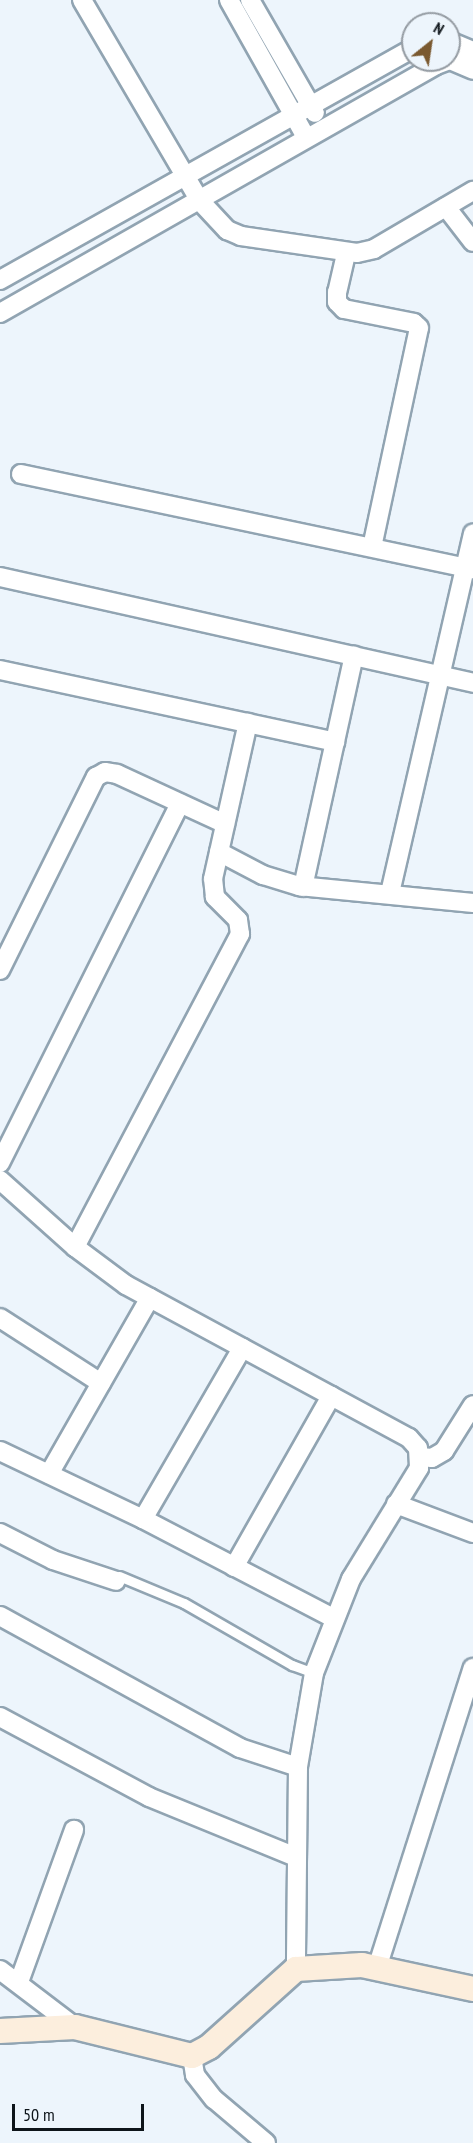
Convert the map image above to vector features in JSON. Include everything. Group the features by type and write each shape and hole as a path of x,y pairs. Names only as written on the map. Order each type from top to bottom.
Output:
{"main road":[{"path":"0,2031 75,2027 192,2056 209,2047 296,1970 362,1965 473,1989"}],"street":[{"path":"82,0 200,201 217,222 241,236 346,254 374,249 473,192"},
{"path":"230,0 306,137"},
{"path":"250,0 309,104 324,125"},
{"path":"0,280 292,112 401,54"},
{"path":"0,313 200,201 324,125 436,64 464,54"},
{"path":"446,207 473,242"},
{"path":"346,254 337,292 337,302 344,309 414,323 419,328 372,547"},
{"path":"21,474 469,568"},
{"path":"390,893 440,676 469,568 473,533"},
{"path":"0,577 473,683"},
{"path":"303,887 354,656"},
{"path":"0,670 335,742"},
{"path":"75,1247 240,934 242,927 215,897 213,888 248,723"},
{"path":"0,970 96,777 105,772 117,774 225,824"},
{"path":"0,1163 180,803"},
{"path":"219,852 280,882 303,887 390,893 473,903"},
{"path":"0,1180 75,1247 150,1298 409,1438 418,1448 421,1457 419,1468 351,1579 314,1673 298,1767 296,1970"},
{"path":"49,1474 150,1298"},
{"path":"0,1318 102,1383"},
{"path":"142,1519 242,1348"},
{"path":"234,1567 332,1396"},
{"path":"421,1457 432,1458 444,1451 473,1405"},
{"path":"0,1451 142,1519 335,1619"},
{"path":"396,1504 473,1533"},
{"path":"0,1533 53,1560 118,1578"},
{"path":"0,1616 240,1748 298,1767"},
{"path":"377,1968 473,1668"},
{"path":"0,1717 149,1797 296,1857"},
{"path":"19,1982 74,1830"},
{"path":"0,1970 19,1982 75,2027"},
{"path":"192,2056 195,2075 214,2099 266,2143"}],"lane":[{"path":"118,1578 184,1603 292,1665 314,1673"}]}
